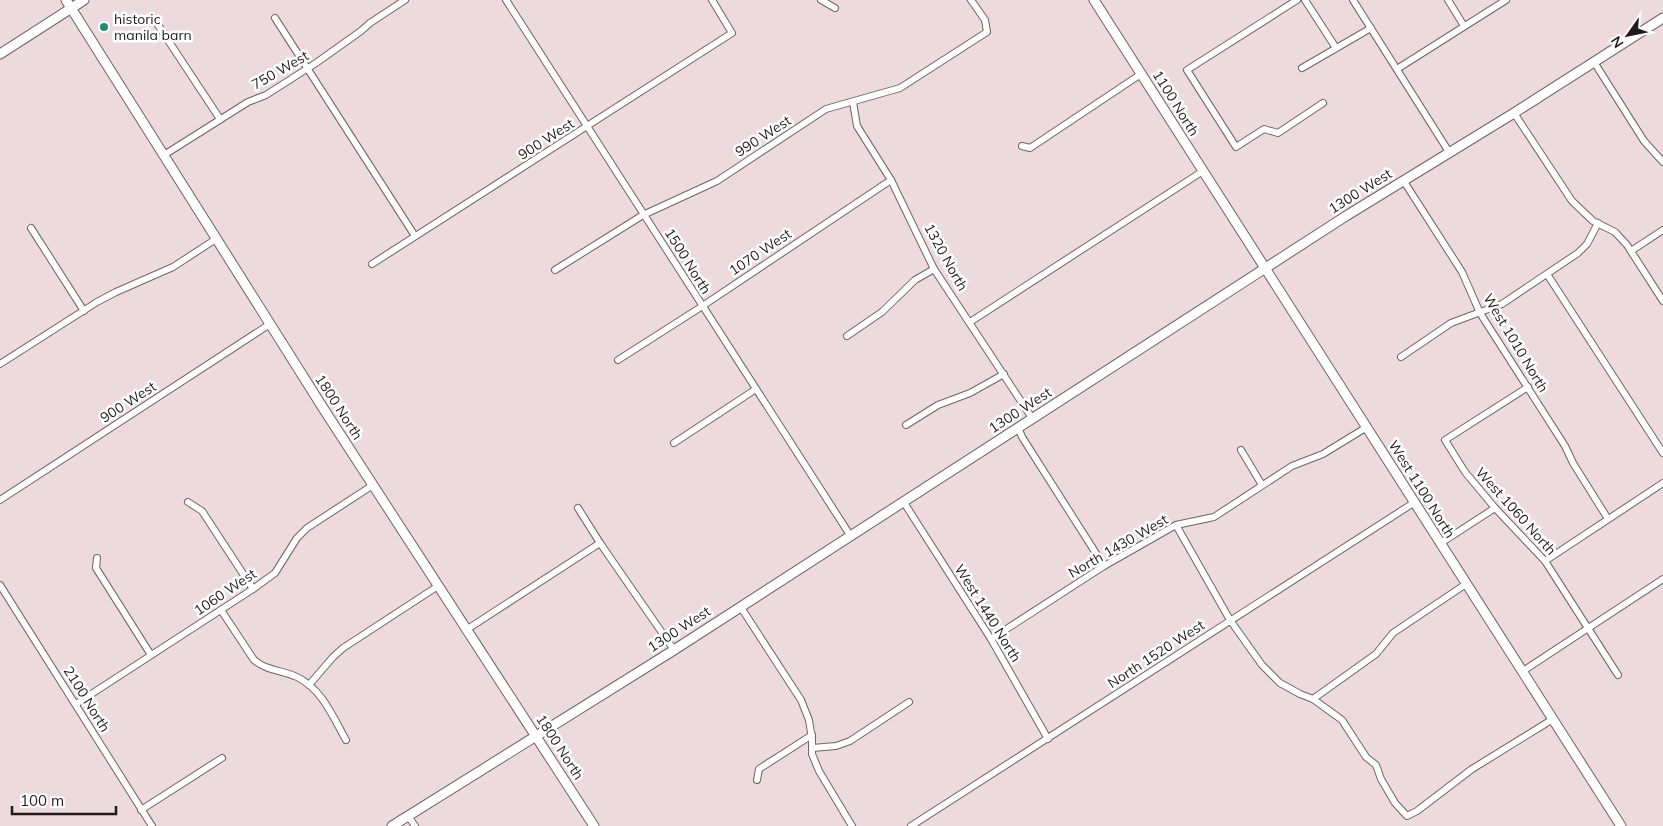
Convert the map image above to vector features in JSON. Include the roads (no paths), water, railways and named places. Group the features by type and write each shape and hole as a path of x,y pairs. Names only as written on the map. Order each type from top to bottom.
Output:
{"street":[{"path":"0,54 69,4 84,0"},
{"name":"750 West","path":"164,155 248,102 266,95 308,68 361,32 370,22 396,2 405,0"},
{"name":"1500 North","path":"506,0 586,128 850,535"},
{"name":"900 West","path":"372,264 732,33 712,0"},
{"path":"821,0 835,8"},
{"name":"990 West","path":"555,270 643,215 717,180 826,109 900,88 987,32 985,20 971,0"},
{"name":"1100 North","path":"1094,0 1235,221"},
{"path":"1297,0 1187,70 1236,147 1264,129 1278,133 1322,103"},
{"path":"1305,0 1336,48"},
{"path":"1353,0 1449,152"},
{"path":"1448,0 1464,26"},
{"path":"1396,69 1506,0"},
{"name":"1800 North","path":"69,4 270,324 594,826"},
{"path":"275,18 415,236"},
{"name":"1300 West","path":"392,826 674,650 1403,180 1514,113 1663,18"},
{"path":"158,25 220,119"},
{"path":"1302,68 1371,28"},
{"path":"1594,62 1644,141 1663,162"},
{"path":"1022,146 1030,148 1141,74"},
{"name":"1320 North","path":"853,102 857,126 891,180 934,268 1032,418"},
{"path":"1514,113 1572,201 1592,221 1615,232 1663,301"},
{"path":"970,322 1203,171"},
{"name":"1070 West","path":"618,360 891,180"},
{"name":"West 1010 North","path":"1403,180 1462,272 1480,313 1565,446 1573,463 1608,519"},
{"name":"West 1100 North","path":"1235,221 1621,826"},
{"path":"1401,357 1451,323 1502,304 1578,253 1586,244 1598,223"},
{"path":"31,228 84,311"},
{"path":"1630,251 1663,230"},
{"path":"0,364 116,292 173,267 216,239"},
{"path":"847,336 882,312 914,280 934,268"},
{"path":"1547,274 1663,453"},
{"name":"900 West","path":"0,500 270,324"},
{"path":"906,424 938,405 970,393 1004,374"},
{"name":"West 1060 North","path":"1528,387 1445,440 1465,472 1495,508 1545,561 1618,675"},
{"path":"674,443 756,389"},
{"path":"1018,427 1022,437 1104,566"},
{"name":"North 1430 West","path":"990,639 1104,566 1176,525 1214,517 1292,466 1323,454 1366,427"},
{"path":"1241,450 1262,485"},
{"path":"1545,561 1663,483"},
{"name":"1060 West","path":"76,704 275,573 297,538 307,528 373,485"},
{"name":"West 1440 North","path":"904,501 990,639 1048,739"},
{"path":"188,502 202,511 253,589"},
{"name":"North 1520 West","path":"911,826 1415,502"},
{"path":"578,508 674,650"},
{"path":"1441,543 1495,508"},
{"path":"1176,525 1230,620 1262,665 1280,683 1313,699 1342,720 1366,757 1376,765 1380,779 1395,803 1407,816 1417,811 1472,769 1553,719"},
{"path":"466,630 600,543"},
{"path":"97,558 96,568 152,655"},
{"path":"1523,671 1663,579"},
{"path":"1313,699 1376,654 1393,633 1466,584"},
{"name":"2100 North","path":"0,586 152,826"},
{"path":"309,685 343,648 438,586"},
{"path":"740,606 801,700 809,720 812,735 812,754 819,771 852,826"},
{"path":"221,610 254,660 262,667 297,677 320,696 346,740"},
{"path":"812,748 836,746 850,741 909,702"},
{"path":"757,780 759,769 812,735"},
{"path":"141,810 222,758"},
{"path":"408,816 415,826"}],"place":[{"name":"historic manila barn","path":"104,27"}]}
